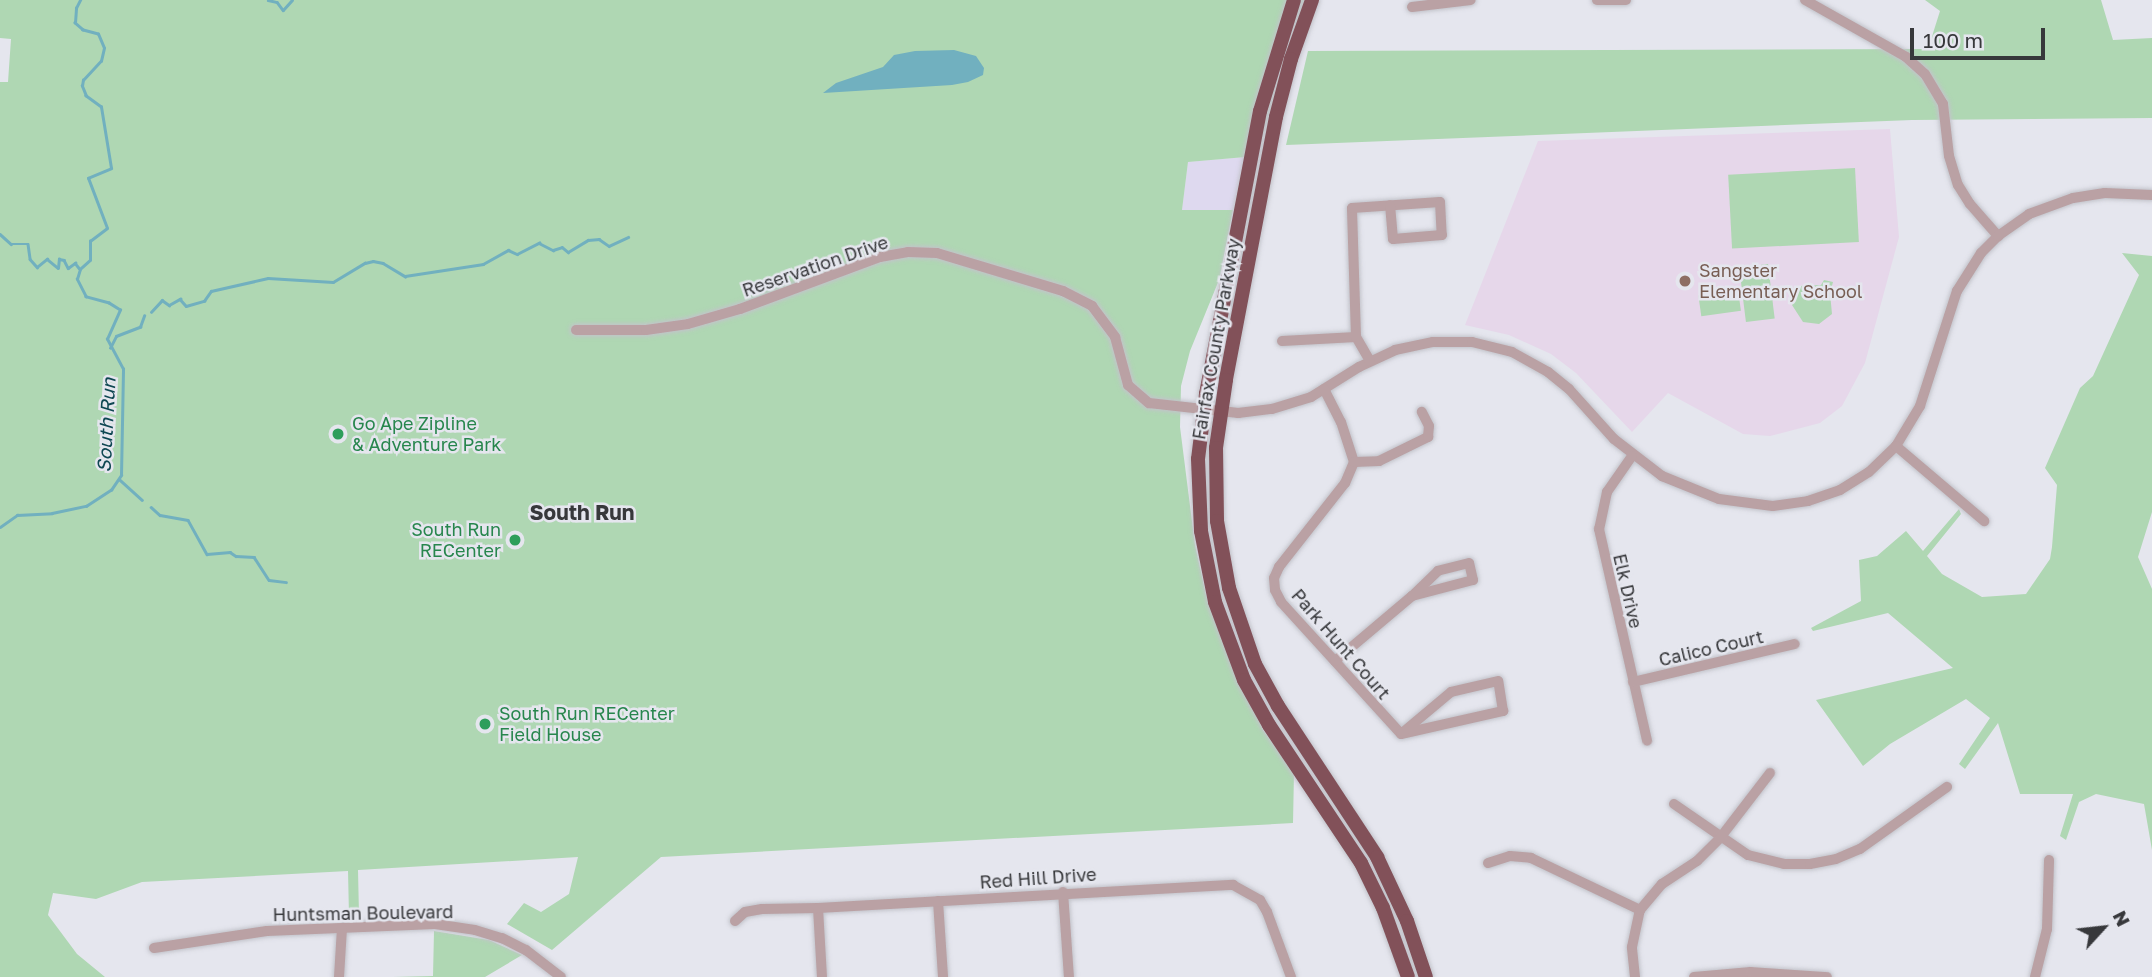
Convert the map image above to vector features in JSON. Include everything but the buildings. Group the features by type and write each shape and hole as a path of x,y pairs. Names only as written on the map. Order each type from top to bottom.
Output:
{"highway":[{"name":"Fairfax County Parkway","path":"1294,0 1260,111 1203,410 1198,459 1200,523 1210,585 1224,633 1261,710 1361,863 1386,915 1408,977"},
{"name":"Fairfax County Parkway","path":"1312,0 1291,59 1276,117 1221,411 1215,467 1217,521 1225,574 1240,626 1278,706 1349,811 1385,872 1410,930 1426,977"}],"street":[{"path":"1412,7 1471,0"},
{"path":"1597,0 1626,0"},
{"path":"1805,0 1906,57 1925,74 1938,92 1945,112 1949,156 1958,185 1970,204 1998,236"},
{"name":"Reservation Drive","path":"576,330 646,330 688,324 740,309 880,257 908,252 937,253 1082,299 1092,306 1110,327 1119,347 1126,381 1132,392 1154,404 1246,413 1272,409 1324,389 1370,361 1395,350 1433,342 1472,342 1512,352 1559,380 1632,456 1662,476 1698,492 1736,503 1773,506 1808,501 1840,490 1869,472 1896,446 1920,406 1956,291 1981,253 1998,236 2029,214 2073,198 2105,193 2152,195"},
{"path":"1370,361 1356,337 1352,208 1391,205 1440,202 1442,235 1393,239 1391,205"},
{"path":"1282,341 1356,337"},
{"path":"1324,389 1350,443 1354,462 1379,461 1428,436 1429,426 1422,412"},
{"path":"1896,446 1984,521"},
{"name":"Elk Drive","path":"1632,456 1606,492 1600,529 1647,741"},
{"name":"Park Hunt Court","path":"1354,462 1345,483 1289,553 1274,578 1275,590 1281,602 1401,734"},
{"path":"1335,661 1438,571 1469,564 1473,580 1412,596"},
{"name":"Calico Court","path":"1633,682 1795,644"},
{"path":"1498,681 1503,711 1401,734 1451,692 1498,681"},
{"path":"1635,977 1632,947 1640,910 1662,884 1697,861 1720,838 1770,773"},
{"path":"1674,804 1748,855 1771,862 1797,865 1824,862 1868,844 1947,787"},
{"path":"1488,863 1510,856 1531,858 1640,910"},
{"path":"2035,977 2048,929 2049,860"},
{"name":"Red Hill Drive","path":"735,920 745,912 762,909 1233,885 1260,900 1280,942 1291,977"},
{"path":"1063,892 1069,977"},
{"path":"937,901 943,977"},
{"path":"818,908 822,977"},
{"name":"Huntsman Boulevard","path":"154,948 234,933 435,924 475,930 526,950 561,977"},
{"path":"340,977 342,928"},
{"path":"1693,977 1751,972 1827,977"}],"shaded area":[{"name":"Sangster Elementary School","path":"1890,129 1899,237 1865,363 1842,406 1820,423 1770,436 1743,434 1668,393 1632,432 1576,373 1551,354 1509,335 1465,325 1538,141"},
{"path":"1245,157 1233,210 1182,210 1188,162"}],"green space":[{"path":"0,0 1312,0 1290,43 1257,156 1188,162 1182,210 1233,210 1219,280 1190,351 1181,386 1180,427 1195,545 1206,595 1230,659 1263,730 1294,773 1293,823 661,857 552,950 507,924 524,903 541,912 569,894 578,857 358,870 359,915 349,916 348,871 142,882 96,899 53,893 48,915 77,954 105,977 0,977 0,82 8,82 11,39 0,38"},
{"path":"1925,0 2101,0 2113,40 2152,38 2152,118 1912,120 1286,145 1308,51 1928,49 1940,11"},
{"path":"1855,168 1859,242 1732,249 1728,175"},
{"path":"2122,253 2152,256 2152,512 2138,557 2152,589 2152,850 2144,804 2096,794 2079,802 2066,840 2060,836 2073,794 2020,794 1998,723 1965,769 1959,764 1990,718 1966,699 1890,744 1863,766 1816,700 1953,668 1888,613 1813,631 1811,628 1861,601 1859,560 1877,556 1906,531 1923,551 1959,509 1961,514 1927,556 1942,574 1982,597 2026,594 2050,559 2052,547 2057,485 2045,468 2080,388 2093,376 2139,275"},
{"path":"1768,264 1775,319 1746,322 1739,268"},
{"path":"1824,280 1833,282 1830,293 1832,314 1819,324 1803,322 1792,305 1793,293 1799,286 1821,285"},
{"path":"1738,290 1741,311 1701,316 1698,296"},
{"path":"434,931 489,940 522,955 485,977 393,977 433,976"}],"water":[{"path":"954,50 976,56 984,68 983,75 952,85 823,93 836,83 883,67 894,55 915,51"}],"waterway":[{"name":"South Run","path":"0,527 17,515 52,513 86,506 111,490 121,475 123,369 107,339 120,310 109,303 86,297 77,279 80,269 90,260 90,241 107,228 88,178 111,168 101,107 86,96 82,86 83,80 101,61 104,48 98,34 83,30 75,23 76,8 80,0"},
{"path":"268,0 277,2 283,10 292,0"},
{"path":"0,234 11,244 28,244 30,259 37,267 47,259 58,268 59,259 64,260 68,268 75,263 79,268"},
{"path":"151,312 162,300 169,305 180,299 186,306 204,301 211,291 268,278 333,282 373,261 383,263 405,276 483,264 508,250 517,254 539,243 553,250 562,247 568,252 588,240 599,239 609,246 628,237"},
{"path":"110,348 116,336 140,327 144,316"},
{"path":"119,479 142,500"},
{"path":"151,507 160,515 188,520 207,554 230,552 236,556 254,557 269,580 286,582"}],"place":[{"name":"Sangster Elementary School","path":"1685,281"},
{"name":"Go Ape Zipline & Adventure Park","path":"338,434"},
{"name":"South Run RECenter","path":"515,540"},
{"name":"South Run RECenter Field House","path":"485,724"}],"district":[{"name":"South Run","path":"582,512"}]}
